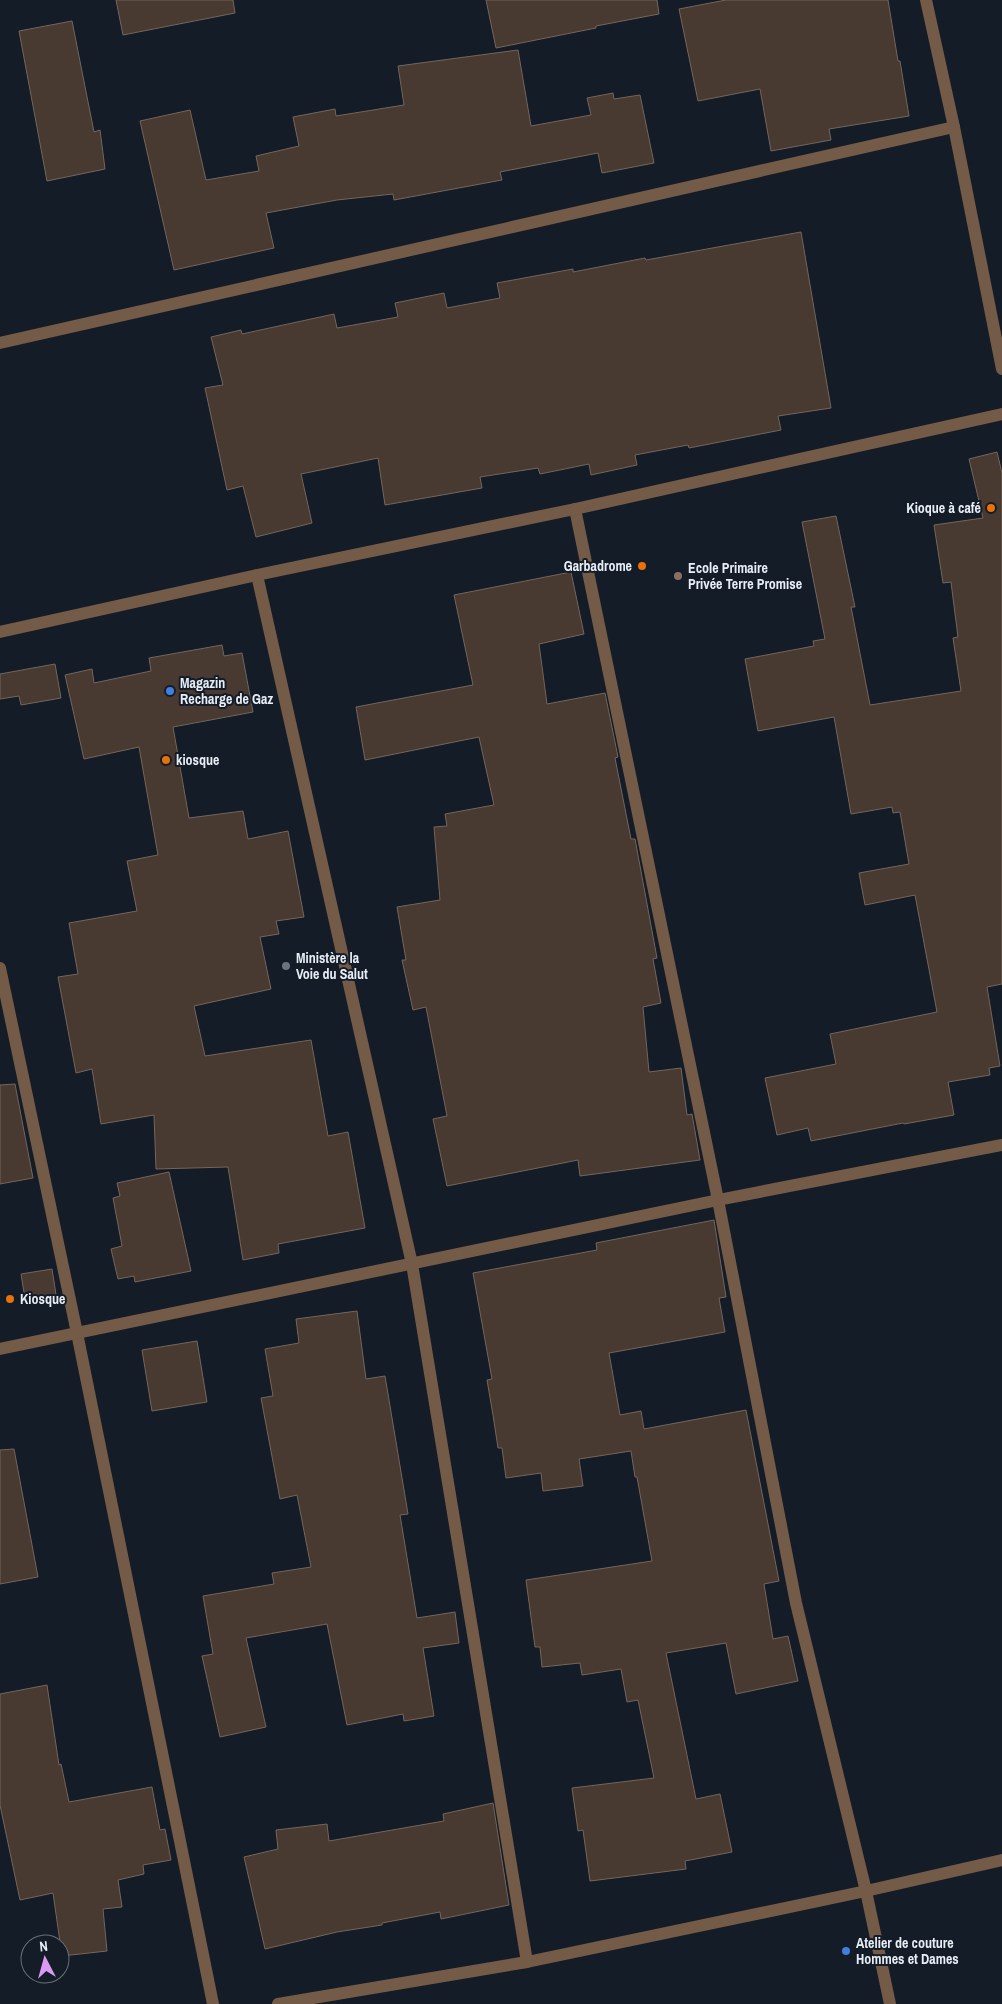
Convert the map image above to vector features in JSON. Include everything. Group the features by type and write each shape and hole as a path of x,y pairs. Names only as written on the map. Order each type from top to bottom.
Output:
{"street":[{"path":"926,0 954,127 1002,369"},
{"path":"0,344 954,127"},
{"path":"0,632 257,575 575,510 1002,414"},
{"path":"575,510 718,1200 796,1603 866,1891 890,2004"},
{"path":"257,575 412,1264 526,1962"},
{"path":"0,968 77,1334 213,2004"},
{"path":"0,1349 718,1200 1002,1145"},
{"path":"278,2004 526,1962 866,1891 1002,1860"}],"building":[{"path":"116,0 233,0 235,13 123,35"},
{"path":"486,0 657,0 659,14 496,48"},
{"path":"726,0 888,0 909,116 829,129 831,140 771,151 760,89 698,101 679,9"},
{"path":"72,21 94,132 100,130 105,169 47,181 19,31"},
{"path":"518,50 531,126 591,115 587,98 613,93 614,99 640,95 654,163 602,173 598,153 500,172 502,180 394,200 393,194 337,200 266,213 274,248 174,270 140,121 190,110 206,180 259,171 256,156 299,146 293,117 335,109 336,116 404,105 398,66"},
{"path":"801,232 831,408 778,416 781,430 689,448 688,445 635,455 637,465 591,475 589,464 540,474 538,468 480,477 482,488 385,505 378,458 301,474 312,523 256,537 243,486 227,490 205,388 223,385 211,337 241,330 242,334 334,314 337,328 398,317 395,303 444,293 447,308 500,298 497,283 573,269 573,272 645,258 646,260"},
{"path":"997,452 1002,473 1002,984 987,987 1000,1066 989,1068 990,1075 948,1082 954,1115 811,1141 808,1128 777,1135 765,1078 836,1064 830,1034 937,1012 915,895 865,905 859,873 909,864 900,812 893,813 892,807 851,814 834,717 758,731 745,659 814,646 813,641 825,639 802,522 836,516 855,607 851,607 870,705 961,691 953,638 958,637 951,582 943,583 934,525 983,518 969,459"},
{"path":"571,572 584,634 539,644 547,704 605,693 618,757 615,758 631,839 635,839 657,958 653,959 661,1003 643,1007 649,1072 681,1068 687,1115 692,1114 700,1160 580,1176 578,1160 447,1186 433,1119 447,1116 426,1007 413,1010 402,960 406,960 397,907 440,900 434,827 447,826 445,814 494,805 479,737 365,760 356,707 473,685 454,595"},
{"path":"222,645 224,656 242,653 253,712 173,727 189,818 243,811 248,839 288,831 304,917 276,921 279,934 260,937 271,989 194,1006 205,1056 311,1040 328,1136 348,1132 365,1228 278,1244 279,1253 243,1260 228,1167 156,1169 154,1115 101,1124 92,1069 76,1073 58,977 78,974 69,923 137,911 127,861 158,855 139,747 84,759 65,675 92,669 94,683 151,671 149,658"},
{"path":"55,664 61,698 21,705 19,696 0,699 0,674"},
{"path":"15,1084 33,1178 0,1184 0,1085"},
{"path":"169,1172 191,1271 135,1282 134,1276 118,1279 111,1249 122,1246 113,1198 120,1196 117,1183"},
{"path":"714,1220 726,1297 719,1298 725,1332 609,1353 620,1415 641,1411 644,1429 746,1410 779,1581 764,1584 773,1639 788,1636 798,1681 736,1694 726,1643 666,1653 696,1799 720,1794 732,1852 685,1861 686,1869 590,1881 583,1830 578,1831 572,1788 654,1778 638,1700 627,1702 621,1669 582,1675 580,1663 542,1667 540,1647 535,1647 526,1580 652,1561 637,1477 635,1477 631,1451 579,1459 583,1486 543,1491 541,1473 506,1478 502,1448 498,1448 487,1380 492,1379 473,1273 597,1250 596,1243"},
{"path":"52,1269 57,1301 26,1305 21,1274"},
{"path":"357,1311 366,1379 385,1376 408,1514 400,1515 417,1618 455,1612 459,1643 423,1648 434,1716 404,1721 403,1714 347,1725 327,1624 246,1638 266,1727 220,1737 202,1656 213,1654 203,1596 274,1584 272,1573 311,1567 297,1495 280,1499 261,1398 273,1396 265,1349 299,1343 296,1319"},
{"path":"197,1341 207,1402 152,1411 142,1350"},
{"path":"14,1449 38,1577 0,1584 0,1450"},
{"path":"47,1685 59,1765 61,1764 69,1802 152,1787 160,1830 165,1829 171,1860 143,1865 144,1874 118,1880 122,1907 103,1909 107,1951 70,1955 70,1934 59,1934 53,1893 20,1900 0,1805 0,1694"},
{"path":"493,1803 509,1905 441,1919 440,1912 382,1923 382,1925 337,1932 265,1949 244,1857 278,1849 276,1830 327,1824 329,1841 444,1821 443,1814"}],"place":[{"name":"Kioque à café","path":"991,508"},
{"name":"Garbadrome","path":"642,566"},
{"name":"Ecole Primaire Privée Terre Promise","path":"678,576"},
{"name":"Magazin Recharge de Gaz","path":"170,691"},
{"name":"kiosque","path":"166,760"},
{"name":"Ministère la Voie du Salut","path":"286,966"},
{"name":"Kiosque","path":"10,1299"},
{"name":"Atelier de couture Hommes et Dames","path":"846,1951"}]}
